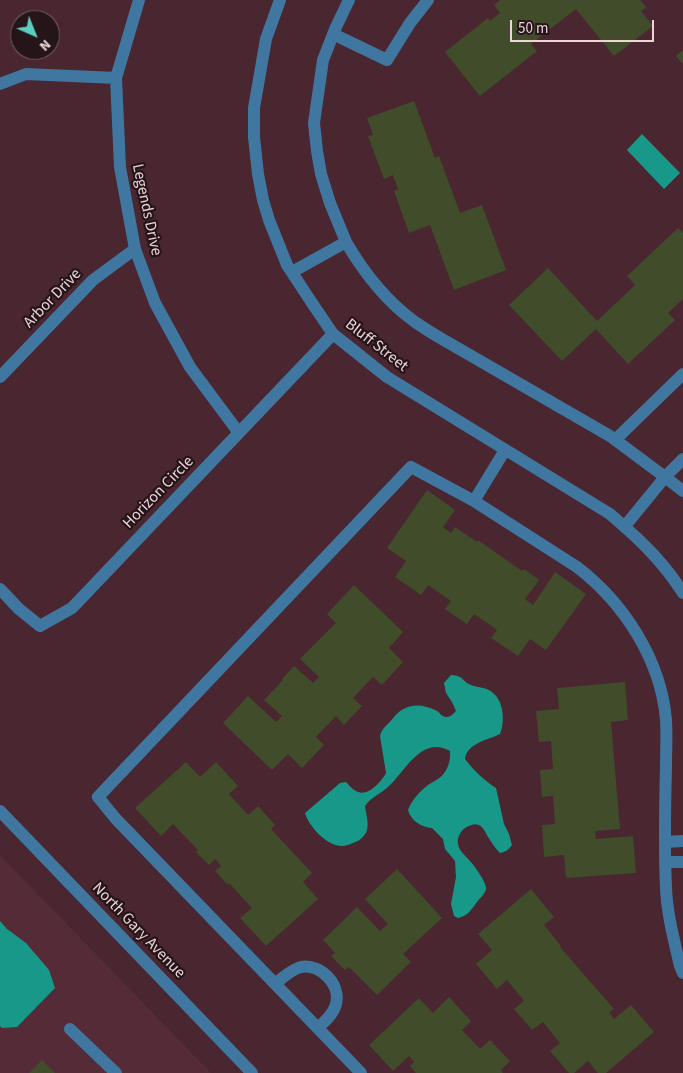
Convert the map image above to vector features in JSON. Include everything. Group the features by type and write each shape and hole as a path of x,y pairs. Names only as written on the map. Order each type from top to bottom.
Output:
{"street":[{"name":"Legends Drive","path":"139,0 116,78 120,167 135,249 155,303 190,367 239,433"},
{"name":"Bluff Street","path":"280,0 266,39 254,108 254,138 258,174 269,220 287,265 333,334 387,377 610,514 654,554 683,593"},
{"path":"349,0 324,60 314,123 321,174 330,204 346,242 359,264 392,303 415,322 615,440 683,491"},
{"path":"334,34 387,60 410,23 428,0"},
{"path":"0,84 26,74 116,78"},
{"path":"292,272 346,242"},
{"name":"Arbor Drive","path":"0,378 93,280 135,249"},
{"name":"Horizon Circle","path":"0,589 19,609 40,626 72,608 333,334"},
{"path":"615,440 683,374"},
{"path":"474,501 506,450"},
{"path":"625,526 665,477 683,459"},
{"path":"361,1073 116,819 98,796 411,467 474,501 592,578 624,615 640,638 652,662 662,691 666,720 665,862 667,908 683,973"},
{"name":"North Gary Avenue","path":"0,811 252,1073"},
{"path":"665,842 683,841"},
{"path":"665,862 683,862"},
{"path":"275,984 300,967 310,967 319,970 327,976 334,985 335,1007 331,1015 318,1028"},
{"path":"70,1029 116,1073"}],"shaded area":[{"path":"642,134 680,173 664,189 627,150"},
{"path":"451,675 459,676 471,685 491,691 497,697 501,707 503,724 500,734 474,746 470,749 465,759 479,775 496,788 504,824 512,845 500,853 484,830 477,824 465,828 459,835 458,840 461,851 480,874 486,889 469,912 458,918 454,916 451,904 456,877 455,861 445,849 443,839 432,828 417,823 411,817 408,810 419,793 444,774 449,763 450,751 440,747 431,747 415,756 389,786 365,806 368,821 367,830 362,838 356,842 342,846 330,843 319,835 310,824 305,813 340,783 346,782 360,793 369,791 381,781 386,773 380,736 384,728 399,712 409,707 420,706 437,711 445,717 453,714 456,711 446,693 444,683"},
{"path":"0,855 211,1073 0,1073"},
{"path":"0,921 7,929 26,943 49,970 55,988 17,1027 2,1028 0,1026"}],"building":[{"path":"500,0 640,0 646,7 641,11 653,26 614,56 576,9 531,44 537,51 480,96 445,52 488,18 490,21 500,13 494,5"},
{"path":"683,50 683,64 676,56"},
{"path":"414,101 435,158 439,156 460,213 482,205 506,270 454,290 430,225 409,233 394,191 398,189 393,175 384,179 368,136 373,135 367,118"},
{"path":"678,228 683,233 683,299 668,313 675,320 628,364 596,329 562,361 509,305 548,268 597,321 635,285 627,276"},
{"path":"427,490 455,510 443,527 451,533 455,527 539,580 525,599 533,605 555,572 586,594 546,650 530,639 518,656 491,638 497,630 474,614 467,624 445,609 451,601 428,585 421,595 395,577 406,561 387,548"},
{"path":"354,585 403,632 389,648 403,662 382,685 373,677 353,698 362,706 344,725 336,716 316,737 324,745 302,768 288,754 272,770 223,723 248,696 276,722 282,716 264,700 294,666 313,683 319,677 300,659 336,623 327,614"},
{"path":"625,682 628,720 611,722 620,829 595,831 596,839 633,836 636,873 566,878 564,855 544,857 542,825 555,824 553,796 542,797 540,770 553,769 551,741 539,742 536,711 559,709 557,688"},
{"path":"186,762 200,777 216,762 238,786 229,794 248,815 258,806 275,825 271,829 312,873 303,882 318,899 266,946 240,918 252,908 215,871 221,866 215,859 209,865 196,852 198,850 173,824 161,836 135,808"},
{"path":"397,869 442,918 403,954 411,962 377,995 349,967 345,970 331,956 335,953 323,940 357,907 380,931 388,924 365,899"},
{"path":"531,889 554,917 544,925 560,947 614,1009 609,1012 614,1019 631,1005 654,1032 606,1073 598,1073 588,1061 574,1073 569,1073 550,1051 560,1043 543,1022 532,1030 514,1009 524,1001 507,980 497,989 476,964 492,950 478,934"},
{"path":"449,997 471,1021 462,1030 480,1049 490,1040 510,1061 501,1070 503,1073 416,1073 410,1066 414,1062 409,1056 393,1071 369,1045 419,998 433,1013"},
{"path":"42,1060 55,1073 29,1073"}]}
